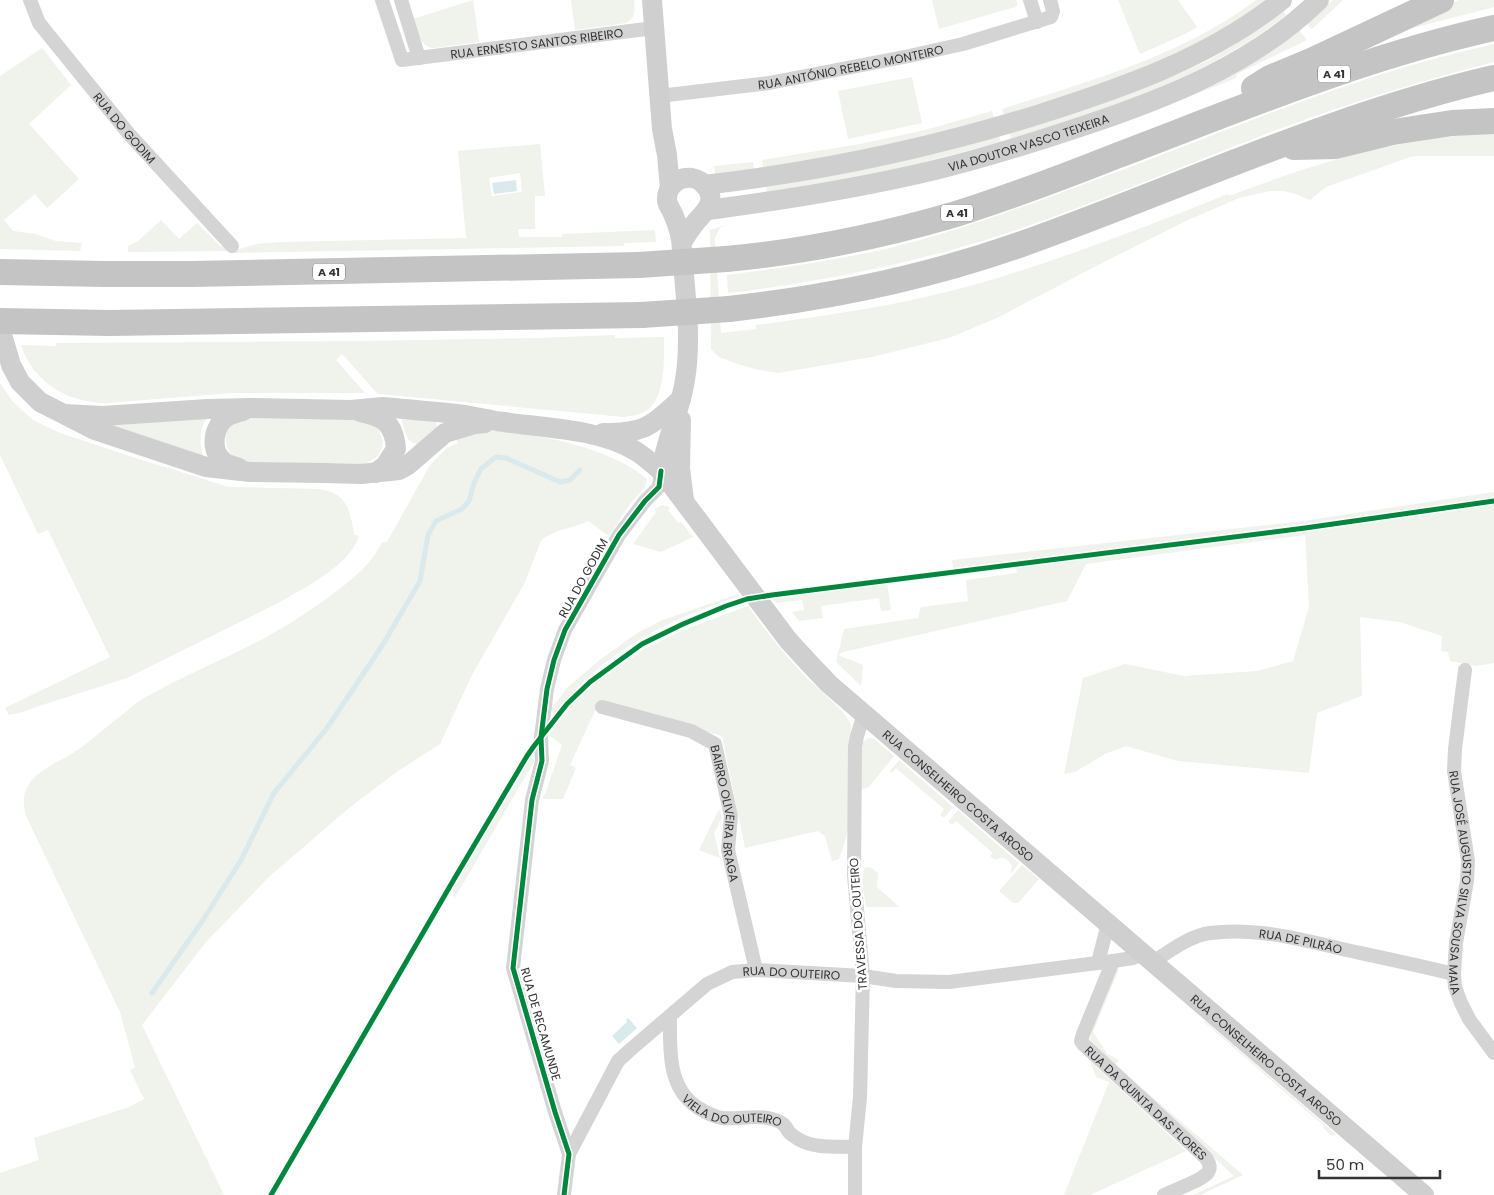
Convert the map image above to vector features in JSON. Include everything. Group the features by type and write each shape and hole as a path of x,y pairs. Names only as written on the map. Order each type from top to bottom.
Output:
{"highway":[{"path":"1178,133 1270,78 1311,61 1441,0"},
{"name":"A 41","path":"10,273 182,274 639,266 769,255 887,232 957,213 1046,183 1309,82 1376,60 1494,28"},
{"path":"0,321 110,323 642,314 729,309 775,304 894,282 956,265 1018,245 1345,121 1443,90 1494,78"},
{"path":"1276,147 1336,146 1393,132 1452,123 1494,121"}],"main road":[{"path":"652,0 662,129 668,155 670,188 667,202 669,209 674,215 682,242 688,337 687,366 682,398 680,468 684,501"},
{"name":"VIA DOUTOR VASCO TEIXEIRA","path":"698,181 803,171 876,158 980,132 1059,108 1129,84 1182,62 1233,35 1282,0"},
{"name":"VIA DOUTOR VASCO TEIXEIRA","path":"704,214 902,178 1009,150 1096,122 1175,92 1228,66 1282,31 1319,0"},
{"path":"668,155 683,172 698,181 710,194 710,205 682,242"},
{"path":"670,188 680,180 698,181"},
{"path":"674,215 686,221 694,220 704,214"},
{"name":"RUA CONSELHEIRO COSTA AROSO","path":"0,328 11,365 20,382 40,402 95,430 206,467 250,472 375,473 399,470 408,465 446,433 475,424 502,422"},
{"path":"579,432 615,433 639,430 657,420 682,398"},
{"path":"661,471 664,454 682,398"},
{"name":"RUA CONSELHEIRO COSTA AROSO","path":"64,414 103,416 207,409 351,410 382,407 470,416 579,432 619,442 641,454 661,471 788,640 829,684 1424,1195"},
{"name":"RUA CONSELHEIRO COSTA AROSO","path":"250,472 225,463 219,457 215,447 215,435 219,424 228,416 251,408"},
{"name":"RUA CONSELHEIRO COSTA AROSO","path":"351,410 376,415 382,418 391,428 396,449 385,466 375,473"}],"street":[{"name":"RUA DO GODIM","path":"30,0 39,23 129,134 232,246"},
{"name":"RUA ERNESTO SANTOS RIBEIRO","path":"382,0 402,60 654,28"},
{"path":"401,0 420,58"},
{"path":"1030,0 1037,22"},
{"name":"RUA ANTÓNIO REBELO MONTEIRO","path":"659,96 769,83 963,44 1050,18 1054,11 1050,0"},
{"name":"RUA DO GODIM","path":"541,737 547,689 554,660 565,630 619,535 644,501 658,487 661,471"},
{"name":"RUA JOSÉ AUGUSTO SILVA SOUSA MAIA","path":"1465,670 1454,749 1454,771 1468,861 1467,881 1456,943 1454,974 1455,987 1461,1003 1494,1053"},
{"name":"BAIRRO OLIVEIRA BRAGA","path":"602,707 691,731 714,744 731,816 728,850 756,970"},
{"name":"TRAVESSA DO OUTEIRO","path":"855,1195 855,1147 860,1097 863,976 854,875 855,747 864,714"},
{"name":"RUA DE RECAMUNDE","path":"541,737 542,760 532,800 513,968 569,1154 564,1195"},
{"path":"1098,963 1108,923"},
{"name":"RUA DE PILRÃO","path":"1148,958 1195,937 1209,933 1236,931 1288,936 1454,974"},
{"name":"RUA DO OUTEIRO","path":"569,1154 618,1061 707,984 732,972 756,970 863,976 896,982 949,982 1133,958 1148,958"},
{"name":"RUA DA QUINTA DAS FLORES","path":"1113,961 1081,1041 1205,1156 1208,1162 1209,1169 1205,1176 1164,1195"},
{"name":"VIELA DO OUTEIRO","path":"670,1016 670,1054 673,1071 680,1087 693,1104 703,1111 720,1118 758,1117 775,1119 785,1125 789,1133 817,1146 855,1147"}],"shaded area":[{"path":"473,0 479,42 434,48 422,42 413,19"},
{"path":"571,0 634,0 635,7 632,19 626,23 575,30"},
{"path":"932,0 1016,0 1018,4 1015,7 939,29"},
{"path":"1118,0 1178,0 1197,27 1140,54"},
{"path":"1256,0 1266,0 1205,38 1173,54 1107,81 1004,115 1002,109 1101,77 1166,52 1227,20"},
{"path":"1333,0 1343,0 1312,29 1307,24"},
{"path":"1459,0 1494,0 1494,7 1386,35 1442,7"},
{"path":"1283,11 1286,15 1255,37 1223,57 1189,74 1120,103 1011,139 1009,133 1154,84 1211,59"},
{"path":"1299,30 1307,40 1237,74 1236,78 1169,105"},
{"path":"1494,44 1494,62 1407,86 1320,114 1070,211 1004,234 902,263 833,277 728,293 727,275 789,267 850,256 936,236 1046,198 1337,89 1441,57"},
{"path":"42,48 71,85 29,124 79,179 47,208 35,194 4,220 13,231 35,234 56,241 82,243 80,251 0,249 0,76"},
{"path":"912,77 922,123 848,139 838,91"},
{"path":"992,111 994,118 920,138 841,155 763,168 762,160 860,144 925,130"},
{"path":"1494,133 1494,156 1413,156 1326,187 1310,200 1284,191 1270,191 1239,198 1186,221 999,317 949,338 872,357 778,373 738,364 719,357 711,349 710,230 729,224 720,228 715,238 721,333 756,329 756,325 837,314 944,293 1068,255 1228,194 1229,196 1326,163 1392,146 1425,140"},
{"path":"999,136 1001,142 905,167 767,192 766,187 885,165 947,151"},
{"path":"540,144 545,196 535,196 535,229 518,229 519,237 562,237 562,234 655,230 656,242 624,243 624,246 233,253 233,251 256,244 283,242 466,238 458,151","holes":["520,173 522,192 492,196 489,178"]},
{"path":"753,162 754,169 715,174 714,166"},
{"path":"516,180 517,191 494,194 492,183"},
{"path":"161,220 179,239 197,223 219,245 233,251 128,252 128,246 137,242"},
{"path":"615,335 615,338 664,337 662,377 653,405 646,411 624,417 378,394 342,354 336,360 365,393 233,393 106,403 92,402 66,394 43,380 26,358 21,345 56,346 56,343 360,341"},
{"path":"0,383 13,402 33,420 60,433 129,456 229,487 319,489 336,494 346,504 354,534 359,536 354,547 337,566 280,602 127,678 9,715 5,708 110,657 48,530 38,534 0,455"},
{"path":"248,417 359,418 378,428 383,441 382,448 378,456 363,464 243,462 231,455 226,438 228,430 233,423"},
{"path":"207,418 201,432 203,456 105,426"},
{"path":"401,418 436,419 437,429 418,444 414,443 406,435"},
{"path":"483,430 547,438 591,450 631,468 647,479 645,487 630,504 609,536 588,521 551,534 541,541 525,582 471,677 440,744 398,771 349,808 270,876 206,942 142,1025 224,1195 0,1195 0,1173 39,1160 34,1138 129,1107 144,1099 130,1070 135,1067 120,1012 26,816 24,802 26,790 40,773 82,747 141,700 277,631 309,611 345,584 360,572 378,550 382,542 387,542 430,465 447,448 458,443 454,436"},
{"path":"1494,492 1494,498 1305,524 953,568 952,560 1303,521"},
{"path":"662,505 670,508 668,510 678,523 681,522 693,537 661,552 633,544 656,512 655,509"},
{"path":"1494,505 1494,663 1476,666 1450,661 1448,652 1441,651 1442,636 1400,622 1360,617 1362,696 1317,713 1309,773 1178,761 1126,746 1105,754 1075,772 1064,774 1083,678 1125,664 1184,676 1257,671 1293,661 1309,607 1305,535 1086,564 1067,601 843,652 838,655 863,665 861,686 836,662 844,629 918,618 921,607 968,601 966,580 1017,573 1016,567"},
{"path":"887,583 891,610 881,611 879,598 821,606 823,618 799,621 792,612 804,610 802,600 777,603 773,599"},
{"path":"738,594 740,596 686,616 638,640 594,672 554,714 551,710 551,707 553,707 567,688 601,659 636,634 660,621"},
{"path":"748,606 789,658 843,712 851,725 848,827 839,859 832,861 825,836 818,831 745,848 722,736 599,702 570,765 576,768 563,799 542,799 562,745 549,735 572,705 593,685 644,649 683,630"},
{"path":"869,738 874,739 894,756 868,788 861,789 860,749 863,742"},
{"path":"530,758 535,760 454,899 453,890"},
{"path":"899,760 953,807 944,818 940,815 944,809 896,768 892,773 890,771"},
{"path":"719,809 722,817 714,834 720,858 699,850"},
{"path":"958,810 1019,863 1011,874 1012,866 1009,861 1002,858 995,860 990,856 993,853 956,821 952,825 948,822"},
{"path":"1022,865 1039,879 1018,903 1013,903 999,891"},
{"path":"866,867 872,868 878,873 877,887 899,907 866,907 863,874"},
{"path":"1119,969 1093,1032 1107,1054 1119,1060 1115,1065 1243,1175 1200,1195 1193,1195 1234,1176 1092,1045 1090,1039 1091,1030 1116,970"},
{"path":"628,1018 637,1028 619,1044 612,1036 627,1022"},
{"path":"1205,1021 1336,1134 1334,1136 1331,1135 1323,1128 1324,1126"},
{"path":"1090,1061 1186,1151 1090,1195 1064,1195 1109,1082 1096,1077"}],"waterway":[{"path":"152,993 203,920 241,860 274,793 327,728 382,646 420,581 428,535 436,521 462,509 469,501 474,483 481,469 496,457 506,458 560,482 570,480 580,470"}],"cycle path":[{"path":"564,1195 569,1154 513,968 532,800 542,761 541,737 547,689 554,660 565,630 619,535 645,501 659,487 661,471"},
{"path":"271,1195 527,756 567,704 590,682 642,644 683,624 747,599 1305,528 1494,501"}]}
